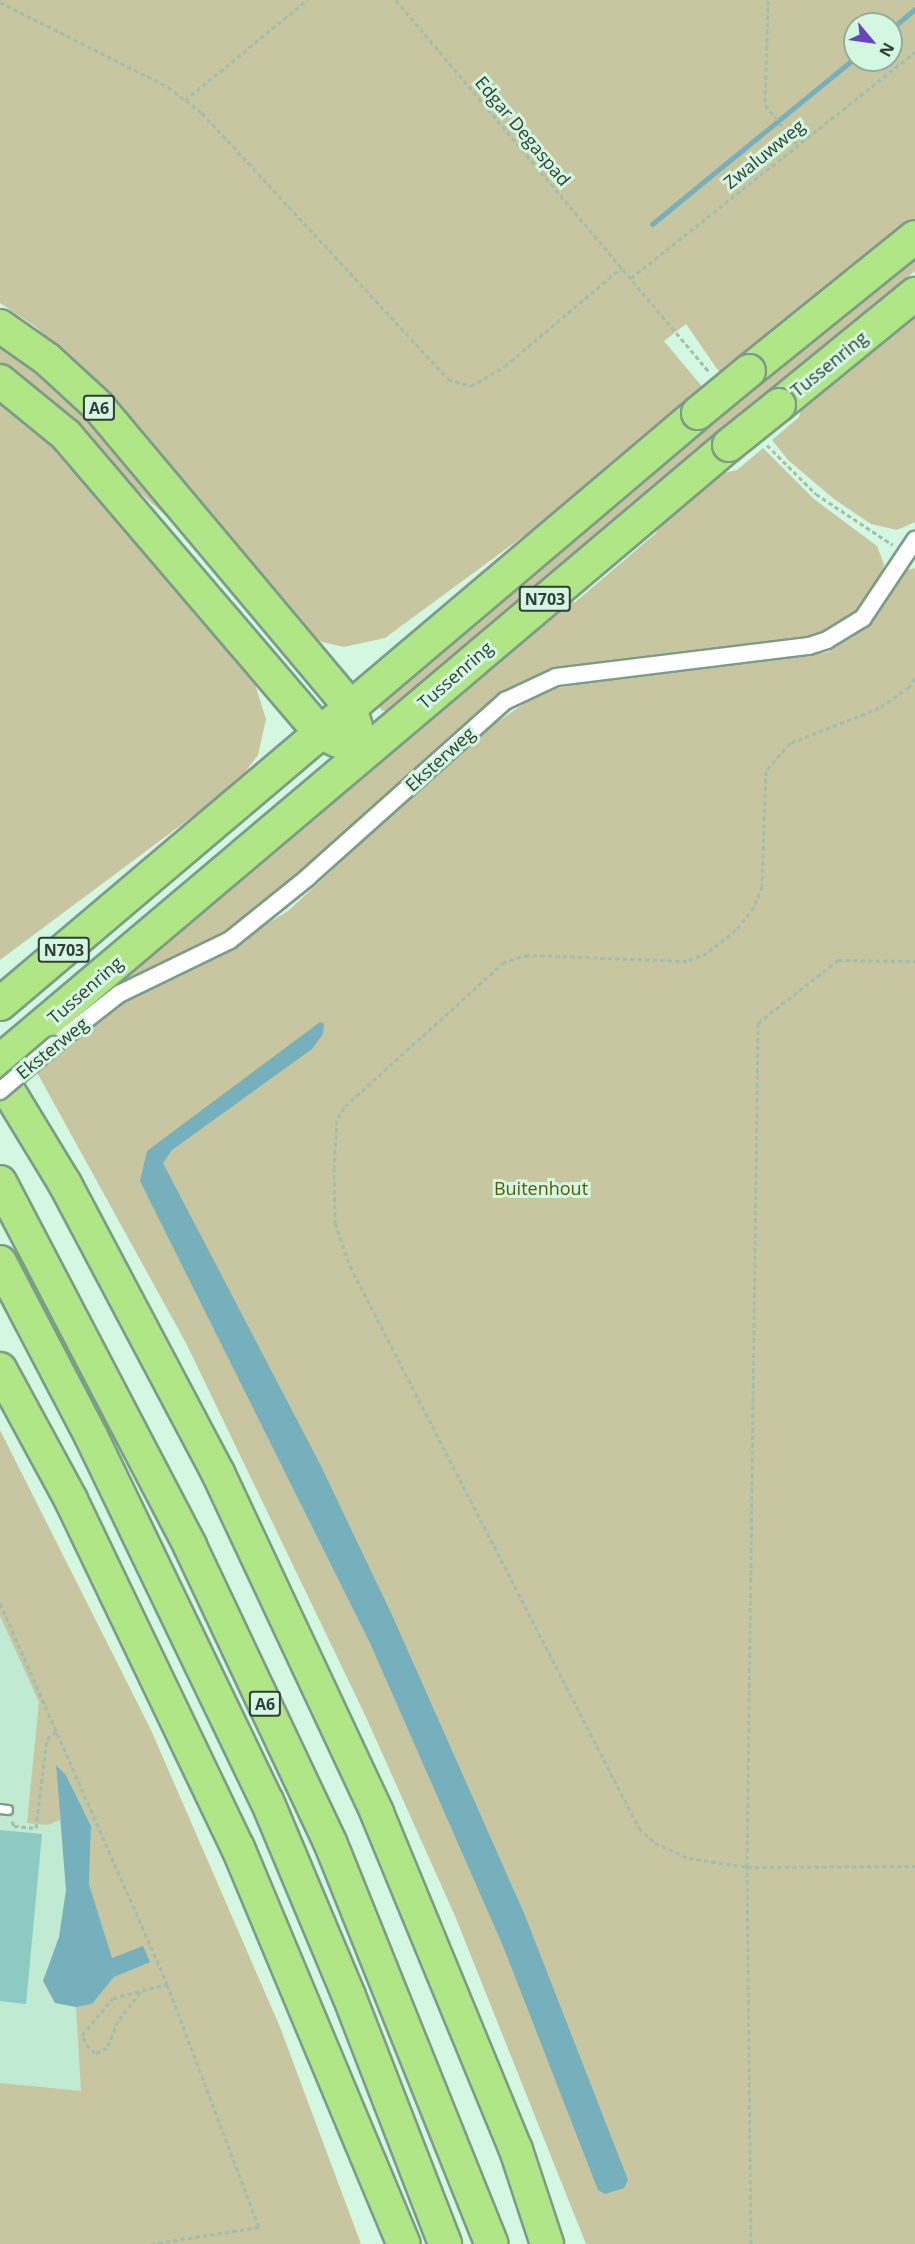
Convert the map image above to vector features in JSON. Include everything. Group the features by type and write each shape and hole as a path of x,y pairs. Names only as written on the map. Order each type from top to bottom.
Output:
{"highway":[{"name":"N703","path":"10,996 749,371 915,237"},
{"name":"Tussenring","path":"0,1062 48,1035 363,754 729,445 915,294"},
{"name":"A6","path":"0,326 47,359 97,405 350,707 363,754"},
{"name":"A6","path":"0,381 66,435 320,732 363,754"},
{"path":"0,1077 65,1184 218,1473 377,1813 516,2150 547,2240"},
{"name":"A6","path":"0,1182 190,1546 330,1842 492,2244"},
{"name":"A6","path":"0,1263 91,1436 267,1801 349,1996 445,2244"},
{"path":"0,1370 70,1500 238,1848 390,2204 404,2244"},
{"path":"390,2204 392,2244"}],"street":[{"name":"Eksterweg","path":"0,1091 48,1035 118,994 230,940 307,878 505,701 556,677 809,646 827,640 862,618 915,540"}],"path":[{"path":"185,100 307,0"},
{"name":"Edgar Degaspad","path":"396,0 631,278"},
{"path":"768,0 765,105 798,145"},
{"path":"0,2 168,87 202,113 448,379 471,386 506,366 622,267"},
{"name":"Zwaluwweg","path":"631,278 915,52"},
{"path":"915,678 909,687 879,708 790,743 766,771 762,886 754,907 736,930 707,952 687,961 528,955 504,962 344,1107 337,1120 335,1223 350,1266 626,1809 639,1828 655,1842 688,1858 747,1867 915,1866"},
{"path":"752,2244 747,1867 758,1023 838,960 915,961"},
{"path":"0,1603 167,1984 259,2227 150,2244"},
{"path":"4,1810 14,1826 36,1828 46,1739 57,1731"},
{"path":"140,1992 118,2021 107,2048 95,2053 88,2048 82,2035 88,2024 113,1998 167,1984"}],"shaded area":[{"path":"0,1565 286,2244 0,2244"}],"green space":[{"path":"0,0 915,0 915,220 722,376 686,324 664,341 705,390 571,501 385,638 344,647 322,642 305,633 162,455 110,398 37,328 0,303"},
{"path":"915,248 915,271 392,713 381,710 378,702"},
{"path":"915,302 915,522 897,530 871,524 834,499 788,460 772,440 799,417 805,395"},
{"path":"0,335 45,362 177,526 0,366"},
{"path":"0,399 39,427 254,681 266,719 258,755 236,784 0,960"},
{"path":"763,448 814,499 877,546 884,564 880,583 849,618 833,629 795,640 544,674 528,680 504,695 294,881 250,915 201,945 103,994 528,628 572,600 574,603 656,533 660,524 709,476 737,470"},
{"name":"Buitenhout","path":"915,568 915,2244 586,2244 455,1916 365,1715 186,1343 35,1069 127,998 229,947 288,911 478,735 541,692 602,678 828,652 865,628 903,571"},
{"path":"0,1430 151,1730 280,2027 361,2244 0,2244 0,2083 81,2091 76,2007 92,2004 114,1977 112,1959 89,1884 91,1826 66,1775 56,1765 60,1820 48,1825 27,1823 39,1702 0,1616"}],"water":[{"path":"320,1022 324,1024 323,1034 312,1049 172,1150 163,1163 320,1464 392,1615 524,1913 628,2180 624,2188 605,2194 598,2190 503,1946 370,1643 140,1181 147,1151"},
{"path":"56,1765 66,1775 91,1826 89,1884 112,1958 143,1946 150,1962 114,1977 92,2004 76,2007 55,2003 43,1981 59,1937 66,1890"}],"building":[{"path":"0,1830 42,1834 26,2004 0,2001"}],"waterway":[{"path":"903,19 915,9"},
{"path":"652,224 843,68"}]}
